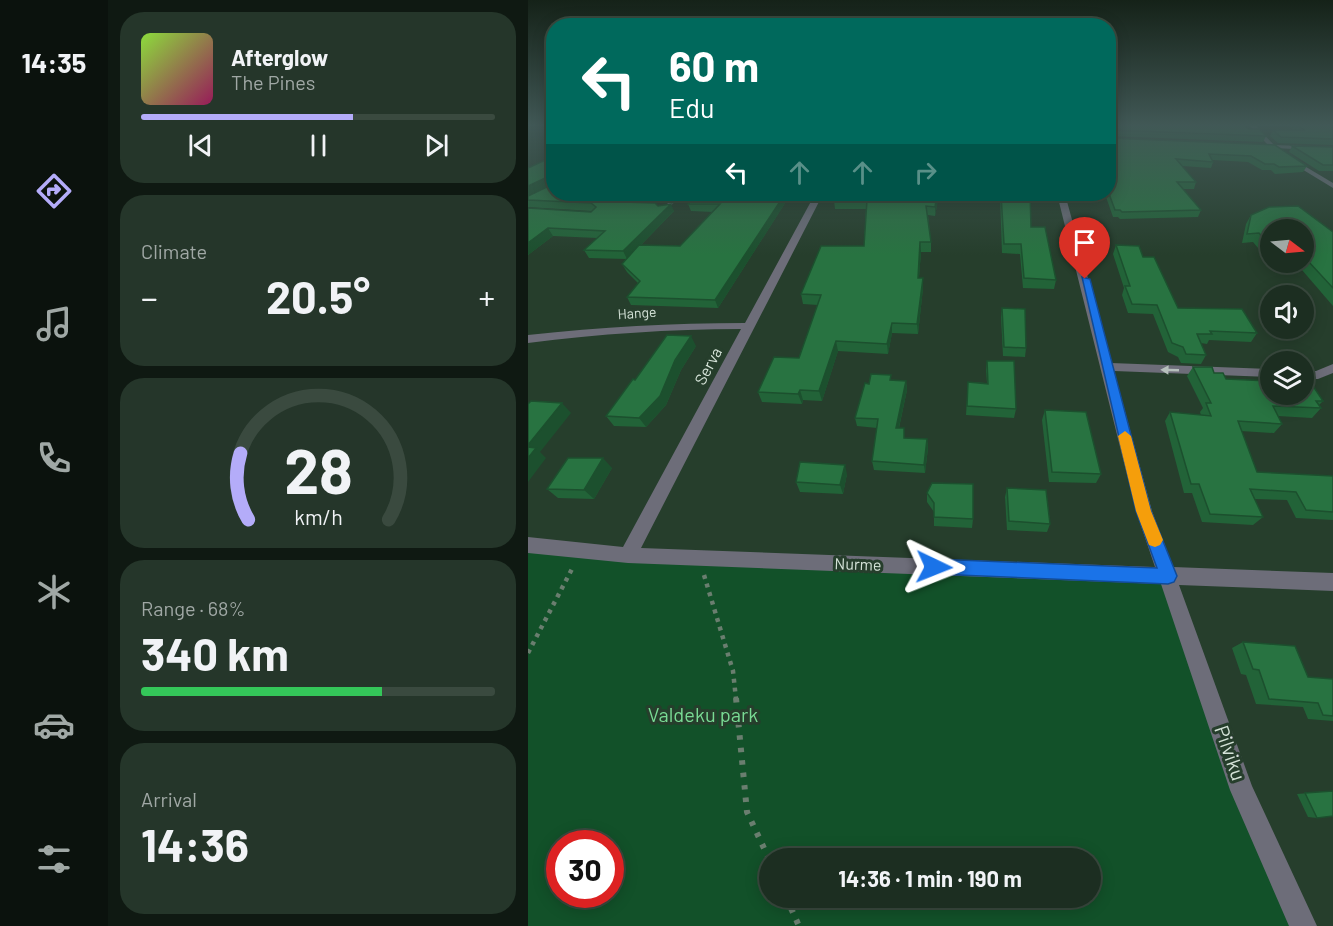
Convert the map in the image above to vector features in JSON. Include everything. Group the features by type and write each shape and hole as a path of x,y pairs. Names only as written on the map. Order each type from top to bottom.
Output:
{"street":[{"path":"1306,168 1333,186"},
{"name":"Serva","path":"628,555 815,201"},
{"name":"Pilviku","path":"1064,201 1144,511 1242,790 1303,926"},
{"name":"Hange","path":"528,339 595,331 675,326 748,326"},
{"path":"1108,367 1260,374"},
{"path":"1314,375 1333,368"},
{"name":"Nurme","path":"528,545 628,555 1333,582"}],"lane":[{"path":"663,210 673,201"}],"path":[{"path":"528,653 582,550"},
{"path":"699,557 733,671 747,812 764,848"},
{"path":"791,908 800,926"}],"green space":[{"name":"Valdeku park","path":"528,545 1168,576 1303,926 528,926"}],"building":[{"path":"528,168 546,168 546,177 528,186"},
{"path":"1116,168 1184,168 1196,182 1177,182 1201,210 1122,212 1115,210 1112,201 1116,201"},
{"path":"546,187 546,201 528,200 528,196"},
{"path":"549,201 625,201 655,203 658,206 671,204 623,251 584,250 605,231 548,228 528,243 528,208 591,212 596,207 591,203"},
{"path":"691,201 780,201 715,300 627,297 640,281 622,264 639,245 680,246 720,204 688,204"},
{"path":"867,201 936,201 935,207 926,206 931,242 920,242 918,278 923,278 917,324 892,323 887,344 836,341 819,391 800,390 798,394 758,392 774,357 799,358 821,295 801,294 821,246 864,246"},
{"path":"1001,201 1030,201 1031,227 1045,227 1056,280 1024,278 1021,244 1004,244"},
{"path":"1298,206 1333,232 1333,288 1314,267 1314,219 1260,219 1260,234 1247,234 1251,215 1269,207"},
{"path":"1116,245 1139,246 1143,257 1154,257 1178,308 1242,309 1257,333 1210,331 1212,334 1197,334 1206,355 1186,354 1183,347 1172,343 1157,305 1132,304 1125,286 1130,286"},
{"path":"1002,308 1025,309 1026,348 1004,347"},
{"path":"667,335 691,336 675,360 660,396 639,418 606,416 633,379 635,380"},
{"path":"987,361 1014,361 1016,409 967,406 968,382 988,384"},
{"path":"1193,367 1212,367 1214,373 1223,373 1226,379 1260,381 1260,405 1314,405 1314,388 1323,401 1316,401 1321,408 1273,406 1282,424 1238,421 1257,472 1333,476 1333,512 1306,510 1296,492 1250,489 1263,517 1210,514 1199,484 1191,484 1170,412 1211,416 1206,403 1211,403"},
{"path":"871,374 891,375 890,380 906,381 896,428 904,428 904,438 927,439 924,465 872,461 878,419 855,418 865,383 869,384"},
{"path":"531,401 562,403 528,445 528,404"},
{"path":"1045,410 1086,412 1101,474 1052,472"},
{"path":"528,447 536,448 528,458"},
{"path":"568,458 603,458 584,490 547,489"},
{"path":"800,462 845,465 840,485 796,482"},
{"path":"932,483 973,484 973,519 934,517 934,503 927,493"},
{"path":"1007,488 1046,490 1050,524 1009,521"},
{"path":"1243,642 1295,646 1308,677 1333,679 1333,716 1323,715 1318,703 1269,699 1259,670 1253,669"},
{"path":"1333,791 1333,816 1317,818 1305,793"}],"slow traffic":[{"path":"1125,436 1144,511 1155,540"}],"route":[{"path":"934,567 1168,576 1144,511 1085,279"}]}
